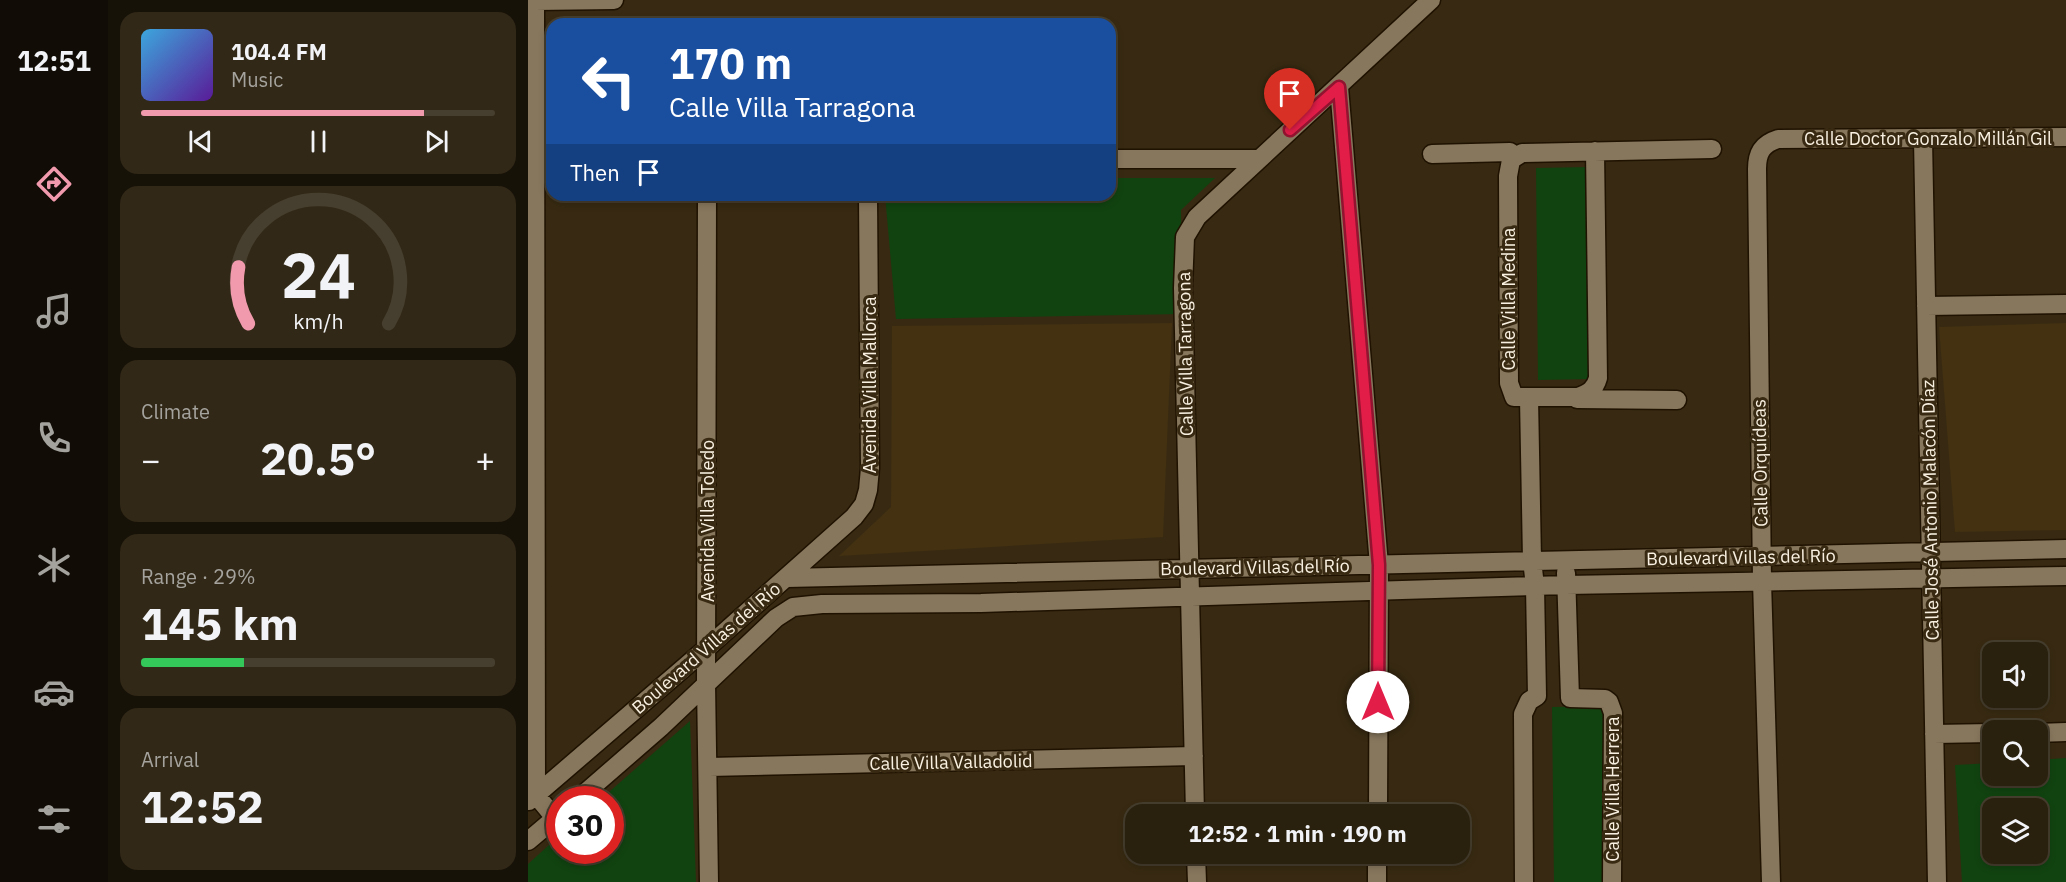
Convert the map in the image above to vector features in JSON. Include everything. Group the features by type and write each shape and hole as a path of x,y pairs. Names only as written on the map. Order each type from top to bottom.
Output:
{"street":[{"path":"546,809 532,799 538,161 536,1 614,0"},
{"name":"Calle Villa Tarragona","path":"1195,804 1183,288 1185,237 1197,218 1258,159 1339,87 1431,0"},
{"path":"1339,87 1379,565 1377,804"},
{"name":"Calle Doctor Gonzalo Millán Gil","path":"1791,139 2066,137"},
{"name":"Calle Orquídeas","path":"1771,882 1762,582 1757,160 1761,148 1767,143 1778,139 1791,139"},
{"name":"Calle José Antonio Malacón Díaz","path":"1923,139 1937,882"},
{"path":"1432,154 1510,152 1515,156 1529,152 1712,149"},
{"path":"1524,882 1523,714 1526,704 1537,696 1529,398 1573,397 1587,393 1596,385 1598,378 1595,151"},
{"name":"Calle Villa Medina","path":"1515,156 1509,164 1508,176 1509,383 1514,398 1529,398"},
{"path":"1116,159 1258,159"},
{"name":"Avenida Villa Toledo","path":"706,201 708,647 706,683 709,882"},
{"name":"Avenida Villa Mallorca","path":"786,578 854,517 864,504 868,490 870,468 868,201"},
{"path":"1926,306 2066,304"},
{"path":"1573,397 1579,399 1677,400"},
{"name":"Boulevard Villas del Río","path":"532,799 786,578 2066,549"},
{"path":"1565,561 1566,585"},
{"name":"Boulevard Villas del Río","path":"593,786 661,727 776,618 793,607 822,604 969,603 1566,585 2066,576"},
{"name":"Calle Villa Herrera","path":"1566,585 1570,698 1605,699 1611,707 1612,882"},
{"path":"2048,733 2066,732"},
{"path":"1934,734 1982,733"},
{"name":"Calle Villa Valladolid","path":"709,767 1194,756"},
{"path":"528,842 546,826"},
{"path":"1196,864 1197,882"},
{"path":"1377,864 1377,882"}],"shaded area":[{"path":"1172,323 1163,537 839,556 891,507 892,326"},
{"path":"2066,323 2066,530 1955,532 1939,327"}],"green space":[{"path":"1589,167 1591,379 1538,380 1536,168"},
{"path":"1116,178 1215,178 1181,210 1182,314 896,319 886,201 1116,201"},
{"path":"1610,706 1612,882 1554,882 1552,707"},
{"path":"690,721 696,882 528,882 528,864 546,848 546,864 624,864 624,786 616,786"},
{"path":"2066,758 2066,882 1962,882 1955,765 1982,764 1982,786 2048,786 2048,759"}],"route":[{"path":"1290,130 1339,87 1379,565 1378,702"}]}
